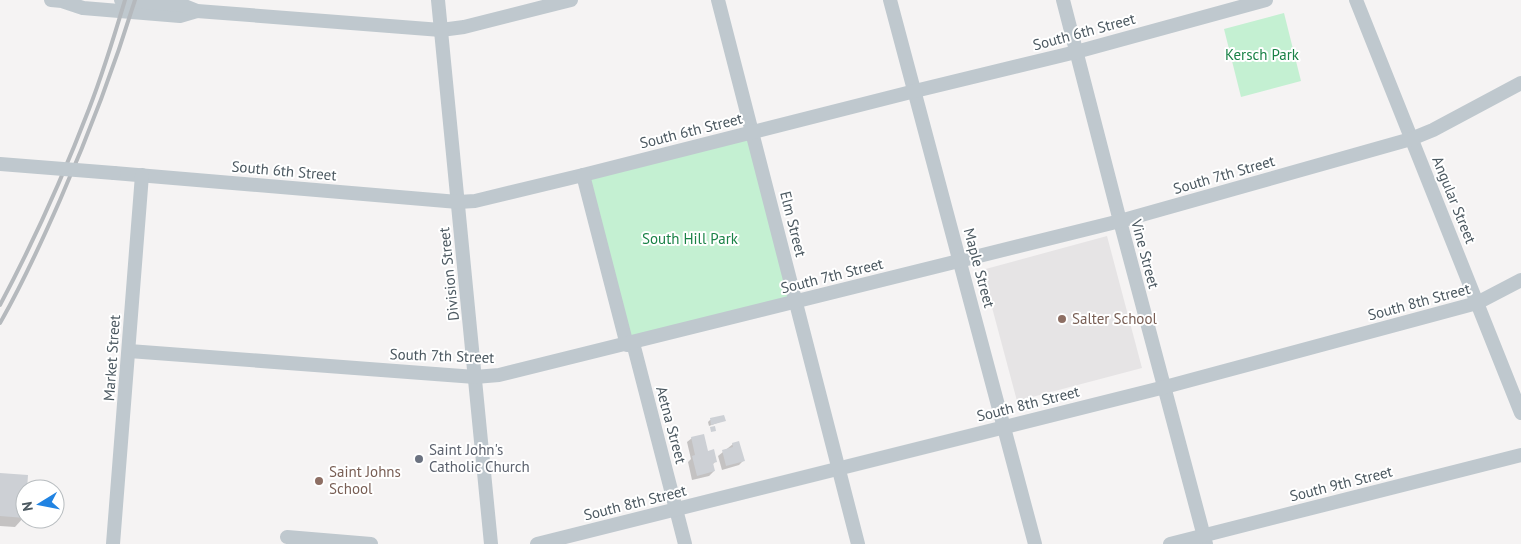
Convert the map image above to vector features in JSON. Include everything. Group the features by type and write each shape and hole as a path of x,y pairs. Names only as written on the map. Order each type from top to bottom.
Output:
{"street":[{"path":"60,0 79,7 126,4 180,16 197,11 441,30 464,27 572,0"},
{"name":"Division Street","path":"438,0 491,544"},
{"name":"Elm Street","path":"718,0 858,544"},
{"name":"Maple Street","path":"890,0 1035,544"},
{"name":"Vine Street","path":"1063,0 1205,540"},
{"name":"South 6th Street","path":"0,164 458,202 488,198 583,175 1076,52 1266,0"},
{"name":"Angular Street","path":"1356,0 1521,413"},
{"name":"South 7th Street","path":"129,351 476,377 509,373 1120,221 1411,139 1433,130 1521,83"},
{"name":"Market Street","path":"113,544 142,175"},
{"name":"Aetna Street","path":"583,175 685,544"},
{"name":"South 8th Street","path":"536,544 1165,387 1478,303 1521,280"},
{"name":"South 9th Street","path":"1170,544 1205,540 1521,455"},
{"path":"287,536 371,544"}],"shaded area":[{"name":"Salter School","path":"1107,236 1142,368 1017,401 982,270"}],"green space":[{"name":"Kersch Park","path":"1284,13 1301,81 1241,97 1224,29"},
{"name":"South Hill Park","path":"753,132 796,302 627,345 583,175"}],"building":[{"path":"724,415 726,421 711,425 710,418"},
{"path":"715,426 716,431 711,432 710,427"},
{"path":"704,434 708,451 714,449 717,462 713,463 715,471 697,476 692,456 695,455 691,437"},
{"path":"739,441 745,461 726,466 722,450 733,447 732,443"},
{"path":"0,473 28,475 28,479 15,479 15,517 0,516"}],"railway":[{"path":"0,305 59,183 104,68 125,0"},
{"path":"0,323 32,262 71,175 110,76 135,0"}],"place":[{"name":"Salter School","path":"1062,319"},
{"name":"Saint John's Catholic Church","path":"419,459"},
{"name":"Saint Johns School","path":"319,481"}]}
